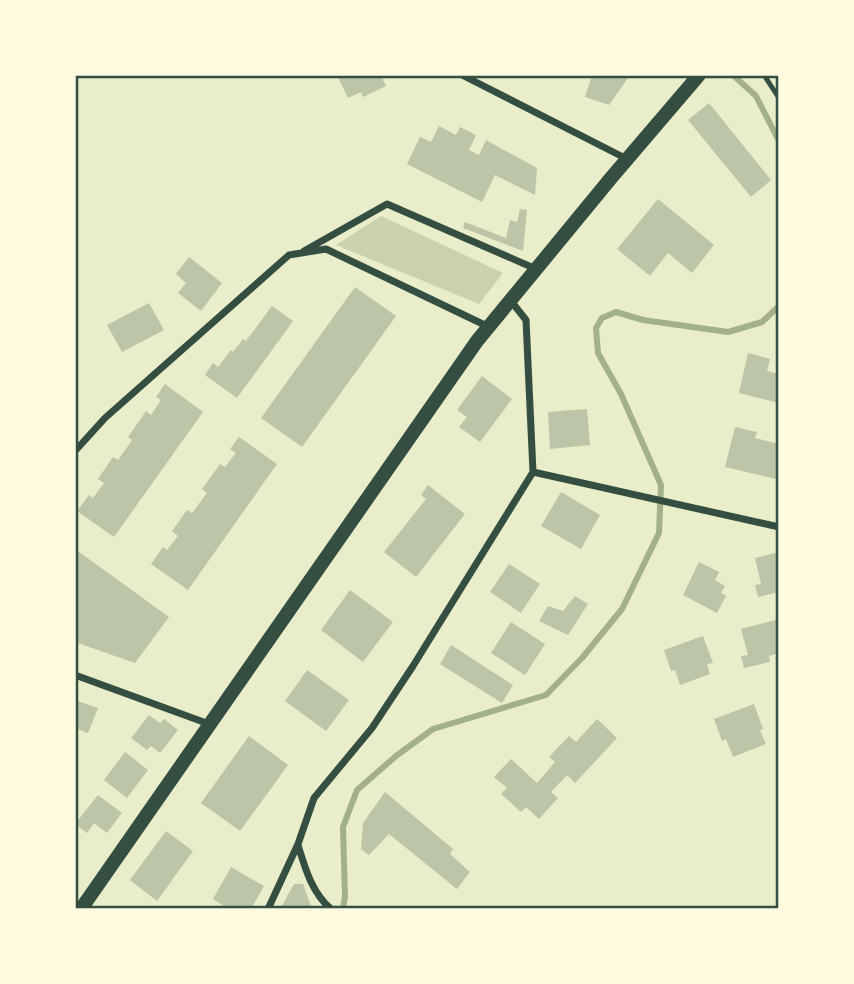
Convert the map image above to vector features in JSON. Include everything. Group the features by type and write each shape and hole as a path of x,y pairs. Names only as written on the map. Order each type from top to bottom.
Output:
{"main road":[{"path":"80,909 489,327 699,75"}],"street":[{"path":"462,75 627,159"},
{"path":"299,254 387,204 537,269"},
{"path":"75,451 104,418 289,255 326,249 489,327"},
{"path":"268,909 298,844 314,798 372,728 533,472 526,320 511,300"},
{"path":"533,472 779,527"},
{"path":"75,675 209,724"},
{"path":"298,844 307,874 323,902 330,908"}],"lane":[{"path":"764,75 779,98"}],"green space":[{"path":"381,216 503,273 479,304 336,245"}],"building":[{"path":"337,75 381,75 386,86 363,97 361,92 348,98"},
{"path":"592,75 630,75 609,105 585,97"},
{"path":"709,103 771,180 751,197 688,120"},
{"path":"439,126 456,135 460,127 476,135 469,150 479,155 486,140 537,168 535,195 495,175 482,202 407,164 420,137 431,142"},
{"path":"658,199 714,245 692,273 668,253 650,276 617,249"},
{"path":"520,209 527,210 523,251 463,228 465,222 506,238 510,220 517,222"},
{"path":"189,257 222,283 201,311 178,293 186,283 176,274"},
{"path":"355,287 396,316 302,447 261,418"},
{"path":"149,303 164,330 122,352 107,325"},
{"path":"272,306 293,321 237,398 205,375 213,363 218,367 231,350 233,352 243,339 246,341"},
{"path":"748,353 770,359 767,371 779,374 779,403 739,393"},
{"path":"482,376 512,399 480,442 459,427 467,417 457,410"},
{"path":"165,384 203,412 114,537 77,511 89,495 93,498 104,483 98,479 113,457 118,460 132,440 128,437 146,411 151,415 161,400 156,397"},
{"path":"587,409 590,445 550,449 548,412"},
{"path":"735,427 757,432 755,438 779,444 776,479 725,467"},
{"path":"239,437 277,464 188,590 151,564 163,547 167,550 178,536 172,531 187,510 192,513 207,493 202,489 220,464 225,467 236,453 230,449"},
{"path":"428,485 465,514 416,577 384,552 426,499 421,495"},
{"path":"561,492 600,515 581,549 541,526"},
{"path":"75,549 169,617 135,663 75,642"},
{"path":"779,552 779,592 758,597 755,585 761,584 755,558"},
{"path":"699,562 719,572 715,580 725,586 721,593 726,596 717,613 683,595"},
{"path":"509,564 540,584 521,613 490,592"},
{"path":"350,590 393,622 363,662 321,630"},
{"path":"575,596 588,604 568,635 539,621 548,606 563,611"},
{"path":"776,620 779,653 769,656 770,662 744,668 741,656 748,655 741,629"},
{"path":"511,622 545,644 525,675 491,653"},
{"path":"703,636 713,663 707,664 710,674 680,685 675,670 671,671 664,650"},
{"path":"451,645 513,685 502,703 440,664"},
{"path":"307,670 349,700 326,731 285,701"},
{"path":"75,700 98,708 88,733 75,728"},
{"path":"754,704 766,744 733,757 726,739 722,741 714,719"},
{"path":"149,715 160,723 164,719 178,730 160,753 151,746 147,750 131,738"},
{"path":"597,719 617,738 575,783 567,775 551,792 558,798 539,819 526,807 521,812 501,794 507,788 494,777 511,759 537,783 555,762 549,757 569,736 576,742"},
{"path":"249,736 288,765 240,831 201,803"},
{"path":"125,752 148,770 127,798 104,780"},
{"path":"385,792 453,849 450,854 470,872 457,889 389,834 369,855 361,849 363,823"},
{"path":"98,795 122,813 107,833 94,823 87,833 75,824"},
{"path":"166,831 193,851 157,901 130,880"},
{"path":"231,867 264,886 251,909 229,909 213,899"},
{"path":"294,884 303,884 312,909 280,909"}],"waterway":[{"path":"733,75 756,96 779,141"},
{"path":"343,909 343,827 357,790 396,756 433,729 546,695 582,658 622,609 659,533 661,485 621,394 598,353 596,328 602,318 616,312 643,320 728,332 762,322 779,306"}]}
